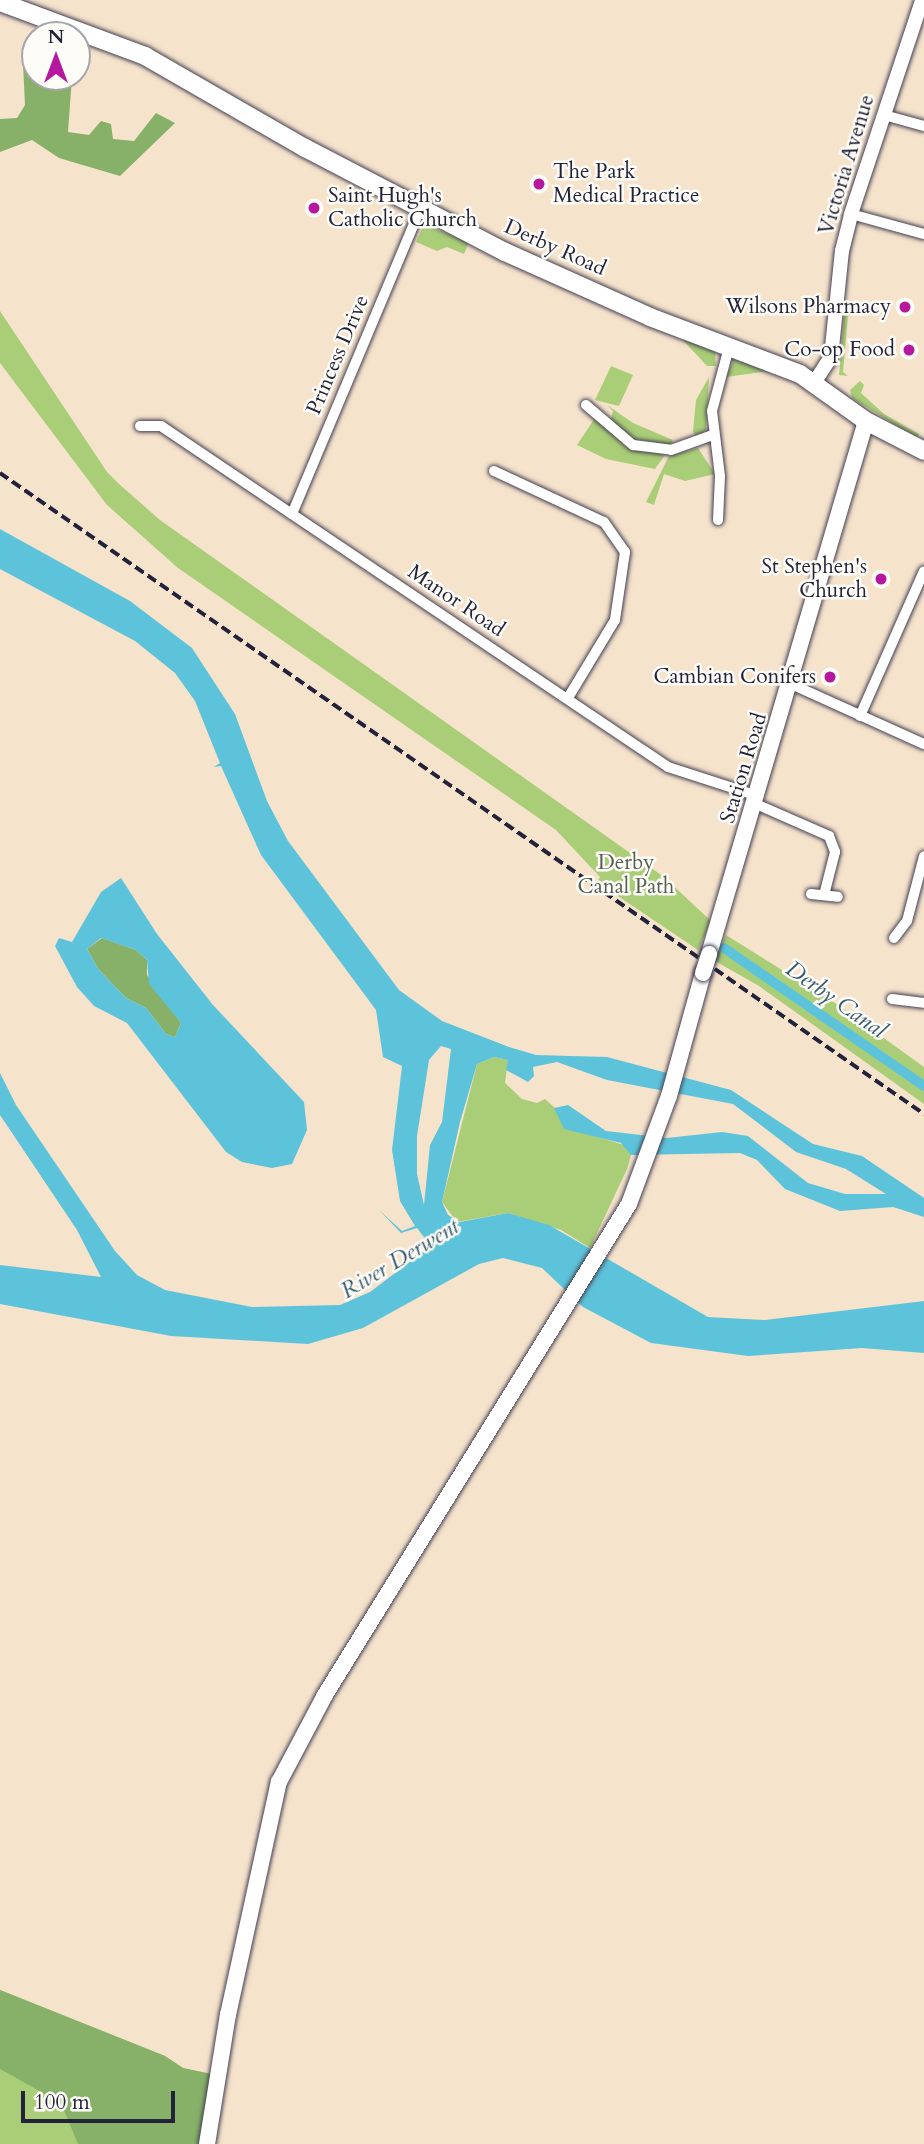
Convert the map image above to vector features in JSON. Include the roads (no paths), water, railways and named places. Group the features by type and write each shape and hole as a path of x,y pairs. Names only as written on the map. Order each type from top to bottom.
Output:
{"main road":[{"name":"Derby Road","path":"0,2 145,56 420,210 650,317 814,383 866,421 924,451"},
{"name":"Station Road","path":"207,2144 228,2015 279,1782 325,1695 611,1234 645,1165 669,1096 703,973 757,800 866,421"}],"street":[{"name":"Victoria Avenue","path":"814,383 831,357 842,251 850,215 920,18 922,0"},
{"path":"884,115 924,126"},
{"name":"Princess Drive","path":"292,514 420,210"},
{"path":"850,215 924,234"},
{"path":"718,520 720,476 713,435 714,398 729,347"},
{"path":"586,405 632,445 671,450 713,435"},
{"name":"Manor Road","path":"141,426 161,426 679,773 757,800 829,836 835,852 824,895"},
{"path":"508,477 514,465"},
{"path":"495,471 604,522 625,552 615,620 568,698"},
{"path":"860,716 924,571"},
{"path":"791,684 924,744"},
{"path":"894,938 907,921 924,856"},
{"path":"811,894 838,897"},
{"path":"892,999 924,1002"}],"water":[{"path":"0,529 130,601 192,648 235,714 267,801 288,841 399,990 442,1021 536,1055 607,1057 731,1090 813,1144 862,1156 924,1198 924,1217 893,1207 840,1211 785,1189 757,1160 740,1153 631,1155 621,1143 564,1129 554,1108 568,1105 606,1131 667,1138 722,1132 748,1136 808,1183 845,1194 886,1194 846,1169 796,1152 733,1104 607,1080 557,1062 533,1067 534,1076 528,1082 506,1070 508,1060 494,1057 477,1064 460,1122 442,1202 448,1215 460,1222 508,1213 549,1225 708,1317 765,1320 924,1301 924,1353 862,1348 748,1356 651,1343 583,1307 542,1268 503,1258 479,1264 363,1328 308,1344 171,1336 0,1304 0,1265 101,1277 77,1230 0,1115 0,1073 16,1105 115,1251 137,1275 165,1290 252,1307 340,1305 370,1292 431,1246 417,1228 401,1233 379,1210 402,1231 415,1226 400,1201 392,1150 402,1066 383,1057 376,1010 261,855 221,766 214,767 220,763 195,701 175,673 135,641 0,569","holes":["441,1046 451,1049 442,1122 430,1145 424,1205 417,1174 417,1136 429,1060"]},
{"path":"121,878 157,934 213,1005 304,1102 307,1130 292,1164 272,1168 242,1162 226,1152 127,1023 94,1006 77,987 55,946 59,938 72,942 101,892","holes":["101,938 136,950 147,960 149,984 181,1023 175,1037 166,1034 146,1008 126,998 99,970 87,949"]}],"waterway":[{"name":"Derby Canal","path":"724,948 924,1086"}],"railway":[{"path":"0,473 924,1114"}],"place":[{"name":"The Park Medical Practice","path":"539,184"},
{"name":"Saint Hugh's Catholic Church","path":"314,208"},
{"name":"Wilsons Pharmacy","path":"905,307"},
{"name":"Co-op Food","path":"909,350"},
{"name":"St Stephen's Church","path":"881,579"},
{"name":"Cambian Conifers","path":"830,677"}],"park label":[{"name":"Derby Canal Path","path":"626,875"}],"water label":[{"name":"River Derwent","path":"400,1259"}]}
